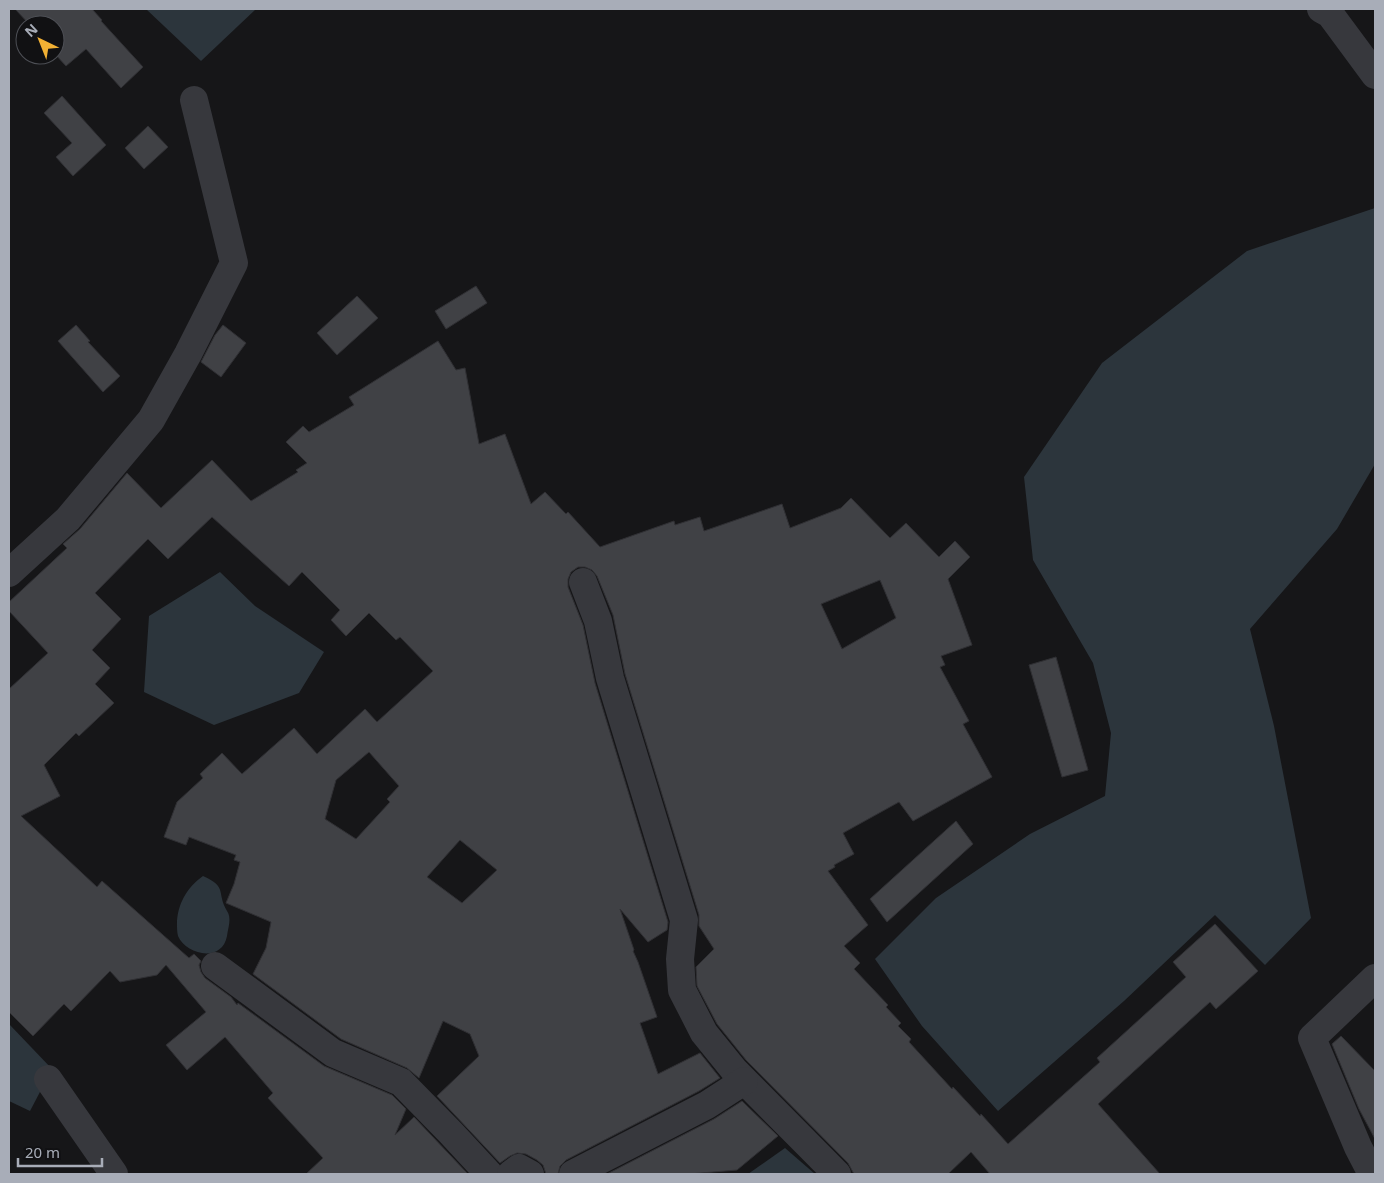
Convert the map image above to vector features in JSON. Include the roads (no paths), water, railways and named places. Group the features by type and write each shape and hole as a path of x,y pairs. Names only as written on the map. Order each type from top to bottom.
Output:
{"street":[{"path":"1322,9 1330,14 1375,75"},
{"path":"9,573 68,519 151,420 188,354 234,263 194,100"},
{"path":"583,582 598,621 610,678 684,920 680,959 682,990 704,1033 734,1070 838,1174"},
{"path":"215,966 333,1053 401,1082 489,1174"},
{"path":"1372,1174 1358,1147 1312,1038 1375,978"},
{"path":"48,1079 114,1174"},
{"path":"573,1174 707,1105 744,1081"},
{"path":"511,1174 519,1168 530,1174"}]}
